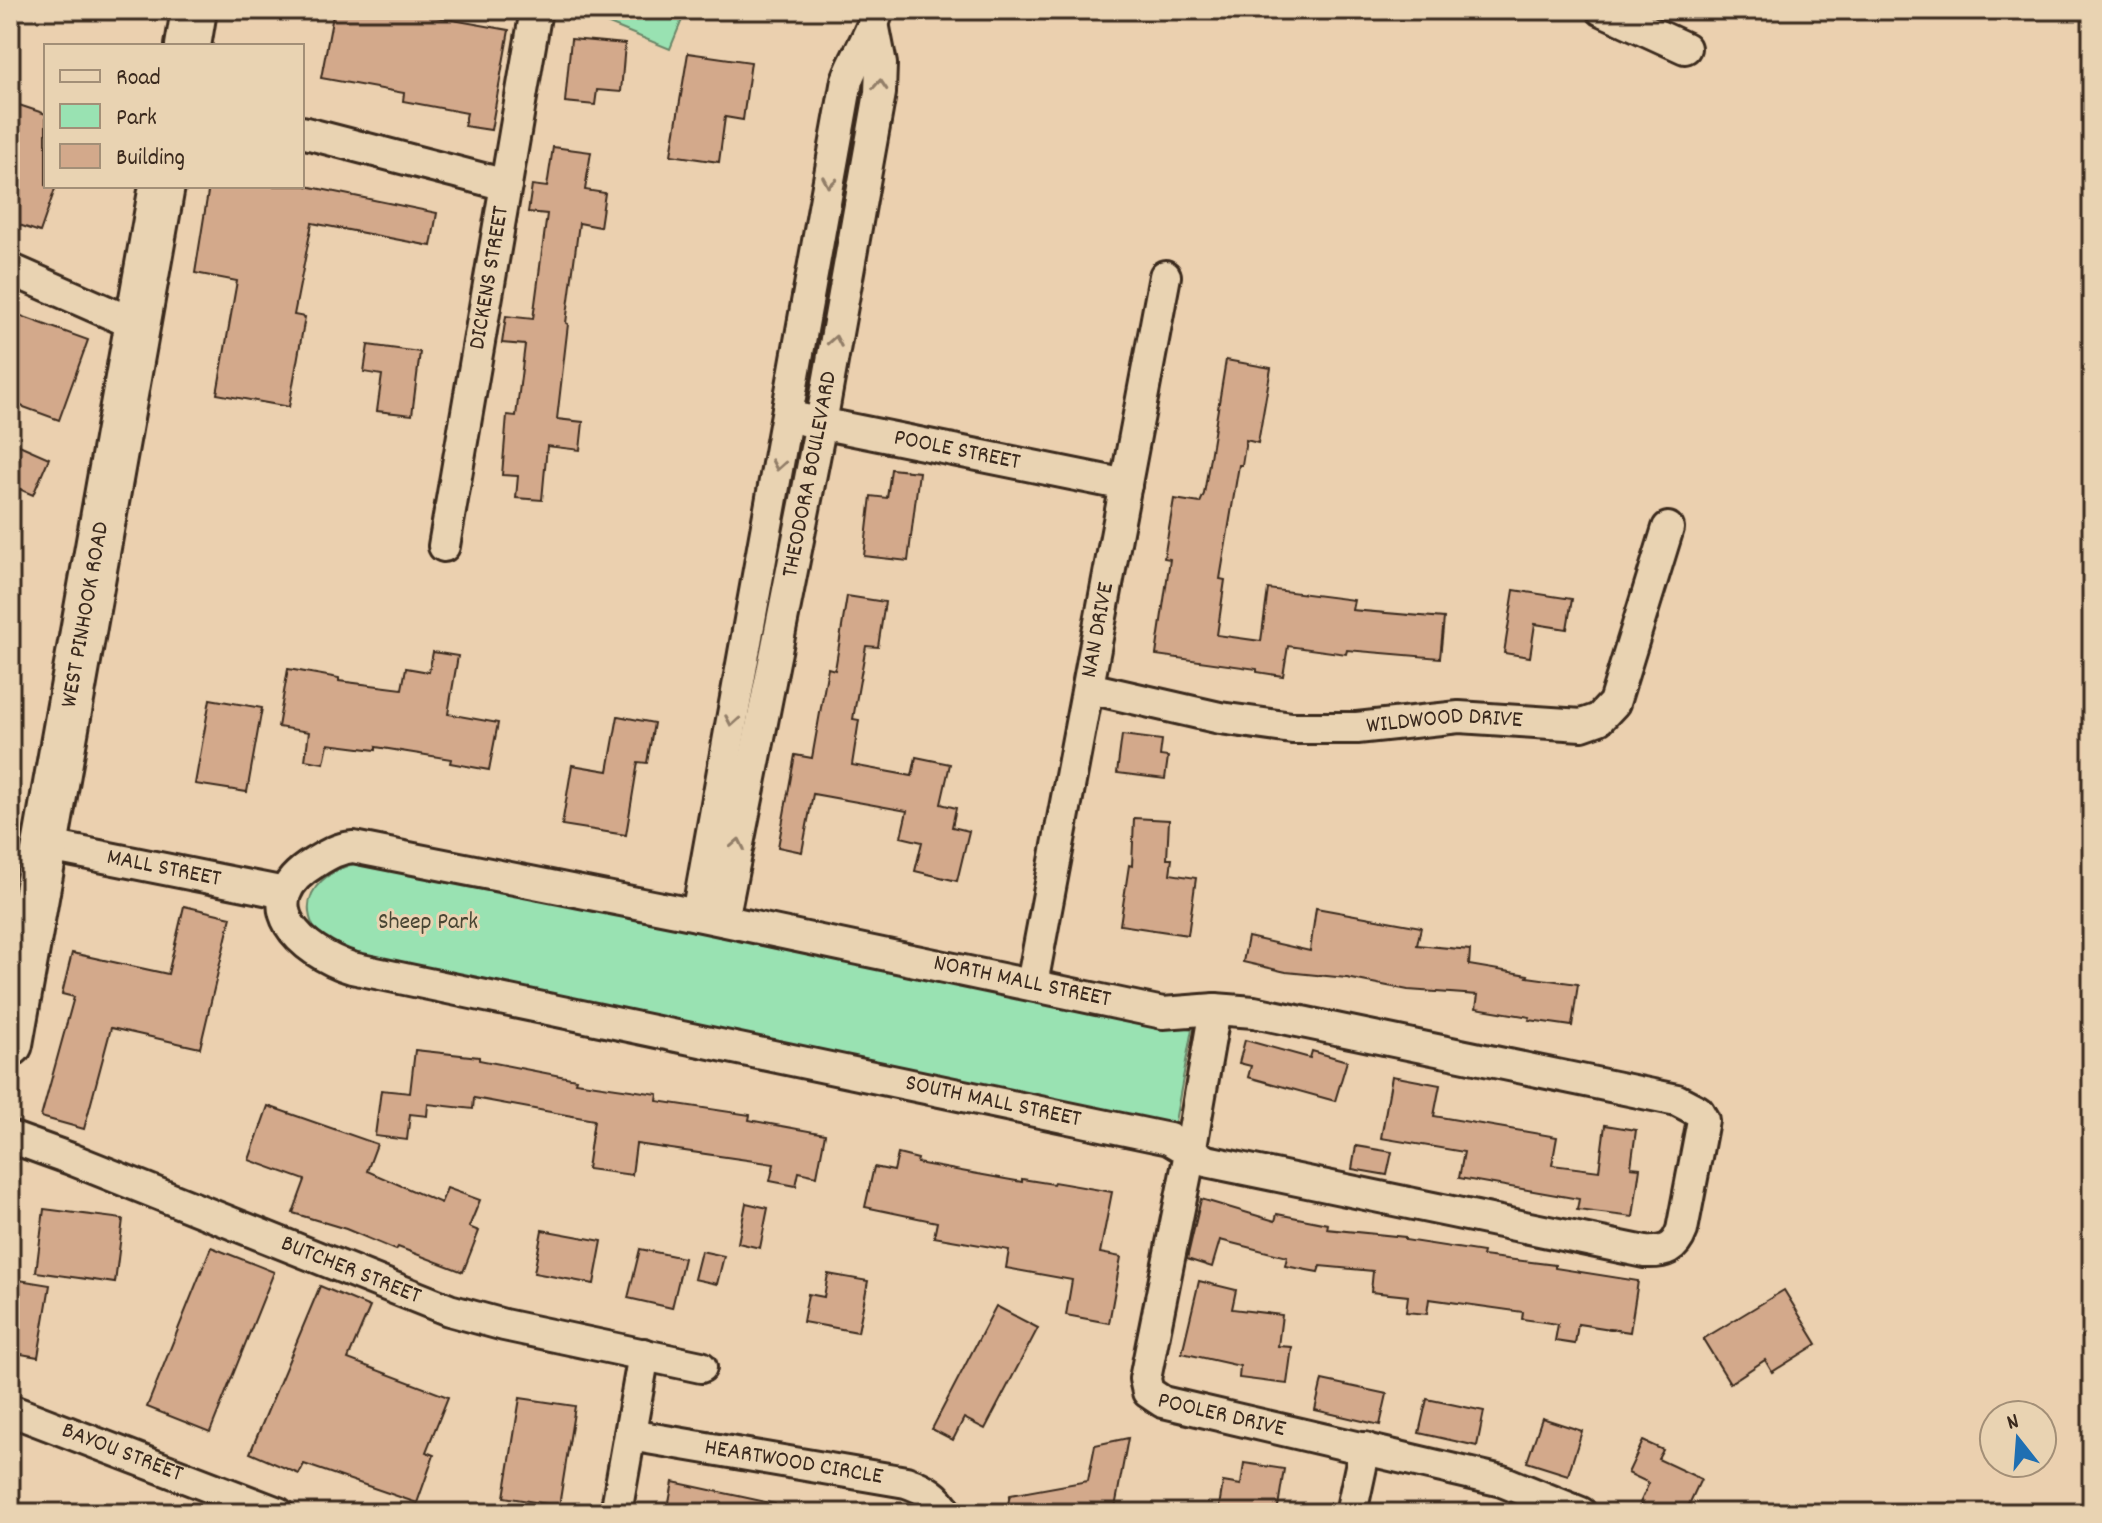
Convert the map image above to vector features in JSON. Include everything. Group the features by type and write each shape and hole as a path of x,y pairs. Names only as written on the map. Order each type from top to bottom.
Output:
{"main road":[{"path":"188,44 194,10"},
{"name":"WEST PINHOOK ROAD","path":"10,1044 27,841 137,325 162,188"}],"street":[{"name":"DICKENS STREET","path":"444,546 536,10"},
{"path":"1602,10 1685,48"},
{"name":"THEODORA BOULEVARD","path":"710,918 787,416 847,80 876,19"},
{"name":"THEODORA BOULEVARD","path":"710,918 821,423 880,93 881,64 876,19"},
{"path":"304,133 506,185"},
{"path":"10,269 137,325"},
{"name":"NAN DRIVE","path":"1032,984 1165,276"},
{"name":"POOLE STREET","path":"787,416 1126,485"},
{"name":"WILDWOOD DRIVE","path":"1089,688 1220,718 1292,728 1357,728 1459,717 1582,725 1599,719 1614,703 1668,528"},
{"name":"MALL STREET","path":"27,841 285,893"},
{"name":"NORTH MALL STREET","path":"285,893 295,876 305,868 341,848 353,847 1163,1013 1215,1009 1254,1012 1677,1100 1698,1111 1703,1120 1692,1184"},
{"name":"SOUTH MALL STREET","path":"285,893 284,911 296,935 321,956 352,968 1169,1139 1206,1161 1657,1252 1677,1243 1692,1184"},
{"name":"POOLER DRIVE","path":"1215,1009 1145,1379 1148,1392 1163,1402 1502,1481 1581,1513"},
{"name":"BUTCHER STREET","path":"10,1137 449,1310 504,1325 701,1367"},
{"path":"616,1513 644,1354"},
{"name":"BAYOU STREET","path":"10,1410 278,1513"},
{"name":"HEARTWOOD CIRCLE","path":"630,1435 906,1482 934,1495 947,1513"},
{"path":"1351,1513 1365,1448"}],"green space":[{"path":"575,10 686,10 670,49"},
{"name":"Sheep Park","path":"368,861 1192,1029 1174,1127 351,959 316,931 309,912 310,900 314,890 332,873"}],"building":[{"path":"334,10 397,10 509,30 491,130 464,126 467,113 403,101 404,93 321,78"},
{"path":"571,39 625,44 621,92 597,90 595,105 565,102"},
{"path":"688,53 751,62 743,120 725,117 719,162 671,155"},
{"path":"10,102 44,113 44,188 55,188 40,232 10,222 16,199 10,197"},
{"path":"553,147 591,152 585,190 605,193 600,227 579,223 566,323 557,419 583,422 580,450 547,446 542,500 516,498 518,476 502,475 507,415 516,416 525,345 502,343 506,316 533,319 547,214 528,212 532,185 547,187"},
{"path":"306,186 437,213 431,246 312,223 294,315 305,317 289,407 217,394 237,281 195,273 209,188"},
{"path":"10,312 88,340 59,420 10,402"},
{"path":"368,345 420,352 412,415 377,411 382,375 364,372"},
{"path":"1226,360 1271,368 1258,443 1246,440 1242,465 1239,465 1220,579 1225,580 1217,635 1261,641 1268,589 1354,600 1352,610 1444,618 1440,658 1347,650 1346,654 1288,646 1283,676 1257,672 1257,669 1156,655 1170,559 1164,558 1174,499 1200,503 1204,494"},
{"path":"10,441 49,458 33,495 10,485"},
{"path":"891,469 919,472 908,561 864,556 871,496 887,498"},
{"path":"1514,590 1572,599 1567,629 1535,624 1530,657 1504,653"},
{"path":"847,596 885,602 878,647 866,646 853,719 859,720 852,765 912,776 916,757 950,764 941,804 956,808 952,827 969,831 957,881 915,871 922,842 901,837 907,811 813,794 802,852 778,847 795,755 812,758 828,668 835,670"},
{"path":"433,652 458,656 448,714 498,723 489,770 450,763 451,759 376,747 376,750 328,744 324,763 305,760 309,732 278,727 288,669 339,678 339,681 402,689 406,668 429,672"},
{"path":"210,699 262,708 247,792 195,784"},
{"path":"618,716 654,723 647,763 638,762 626,835 562,825 572,765 608,771"},
{"path":"1122,735 1162,740 1160,756 1168,757 1165,779 1117,773"},
{"path":"1134,818 1169,820 1167,859 1172,859 1170,874 1196,878 1188,935 1120,925 1129,865 1132,866"},
{"path":"184,906 231,917 200,1048 111,1028 84,1129 41,1117 74,997 62,994 72,953 168,974"},
{"path":"1316,908 1421,927 1417,945 1470,950 1469,965 1578,984 1572,1026 1476,1008 1478,995 1408,990 1347,978 1286,972 1243,962 1248,937 1310,951"},
{"path":"1245,1040 1310,1058 1312,1051 1347,1061 1335,1101 1248,1077 1251,1066 1239,1063"},
{"path":"415,1050 479,1057 479,1060 576,1079 575,1082 658,1094 657,1101 750,1115 749,1120 825,1134 817,1176 799,1172 796,1186 770,1181 774,1164 636,1144 632,1175 587,1169 594,1120 474,1098 473,1109 428,1104 427,1116 410,1114 407,1140 375,1136 381,1090 410,1093"},
{"path":"1392,1076 1440,1085 1434,1116 1557,1137 1552,1165 1599,1171 1605,1125 1636,1130 1631,1167 1640,1168 1633,1217 1577,1210 1579,1199 1459,1178 1464,1152 1381,1138"},
{"path":"268,1106 377,1144 367,1171 441,1203 447,1188 480,1200 469,1227 479,1231 463,1272 293,1213 305,1180 249,1160"},
{"path":"1356,1146 1392,1152 1387,1175 1352,1169"},
{"path":"898,1154 918,1159 917,1163 1022,1182 1022,1179 1054,1182 1112,1192 1100,1253 1121,1257 1109,1323 1066,1315 1072,1280 1006,1268 1009,1250 934,1237 937,1222 865,1207 874,1167 894,1171"},
{"path":"1201,1199 1275,1221 1277,1214 1328,1224 1327,1229 1405,1237 1405,1240 1483,1252 1482,1256 1555,1265 1555,1268 1638,1281 1630,1332 1578,1324 1575,1344 1555,1341 1558,1324 1522,1319 1523,1312 1429,1299 1427,1314 1406,1312 1408,1296 1371,1292 1373,1271 1320,1266 1318,1272 1285,1266 1287,1257 1220,1240 1212,1267 1187,1259"},
{"path":"746,1203 768,1208 760,1248 738,1243"},
{"path":"44,1209 123,1219 115,1283 36,1272"},
{"path":"542,1230 602,1241 594,1284 534,1273"},
{"path":"211,1247 274,1272 210,1432 147,1407"},
{"path":"640,1249 684,1258 672,1308 628,1298"},
{"path":"701,1251 724,1256 717,1284 694,1279"},
{"path":"828,1274 868,1281 858,1332 803,1322 808,1294 824,1297"},
{"path":"13,1279 50,1285 38,1357 10,1352"},
{"path":"1199,1281 1236,1290 1232,1309 1282,1315 1278,1346 1292,1347 1287,1384 1239,1378 1240,1366 1182,1353"},
{"path":"320,1286 370,1307 348,1359 448,1397 426,1452 434,1455 417,1503 304,1464 299,1474 250,1453"},
{"path":"1784,1290 1817,1344 1772,1372 1765,1360 1730,1383 1703,1339"},
{"path":"996,1306 1038,1328 985,1429 964,1418 953,1440 932,1429"},
{"path":"1322,1380 1387,1394 1380,1425 1315,1410"},
{"path":"520,1398 575,1406 559,1506 504,1497"},
{"path":"1427,1399 1484,1411 1477,1446 1419,1433"},
{"path":"1542,1418 1582,1431 1568,1475 1527,1462"},
{"path":"1128,1438 1114,1513 1006,1513 1010,1495 1088,1481 1095,1445"},
{"path":"1643,1441 1663,1450 1658,1459 1701,1479 1685,1513 1660,1513 1640,1503 1649,1483 1628,1473"},
{"path":"1244,1463 1284,1469 1277,1513 1218,1513 1223,1482 1241,1485"},
{"path":"673,1482 775,1504 774,1513 667,1513"}]}
